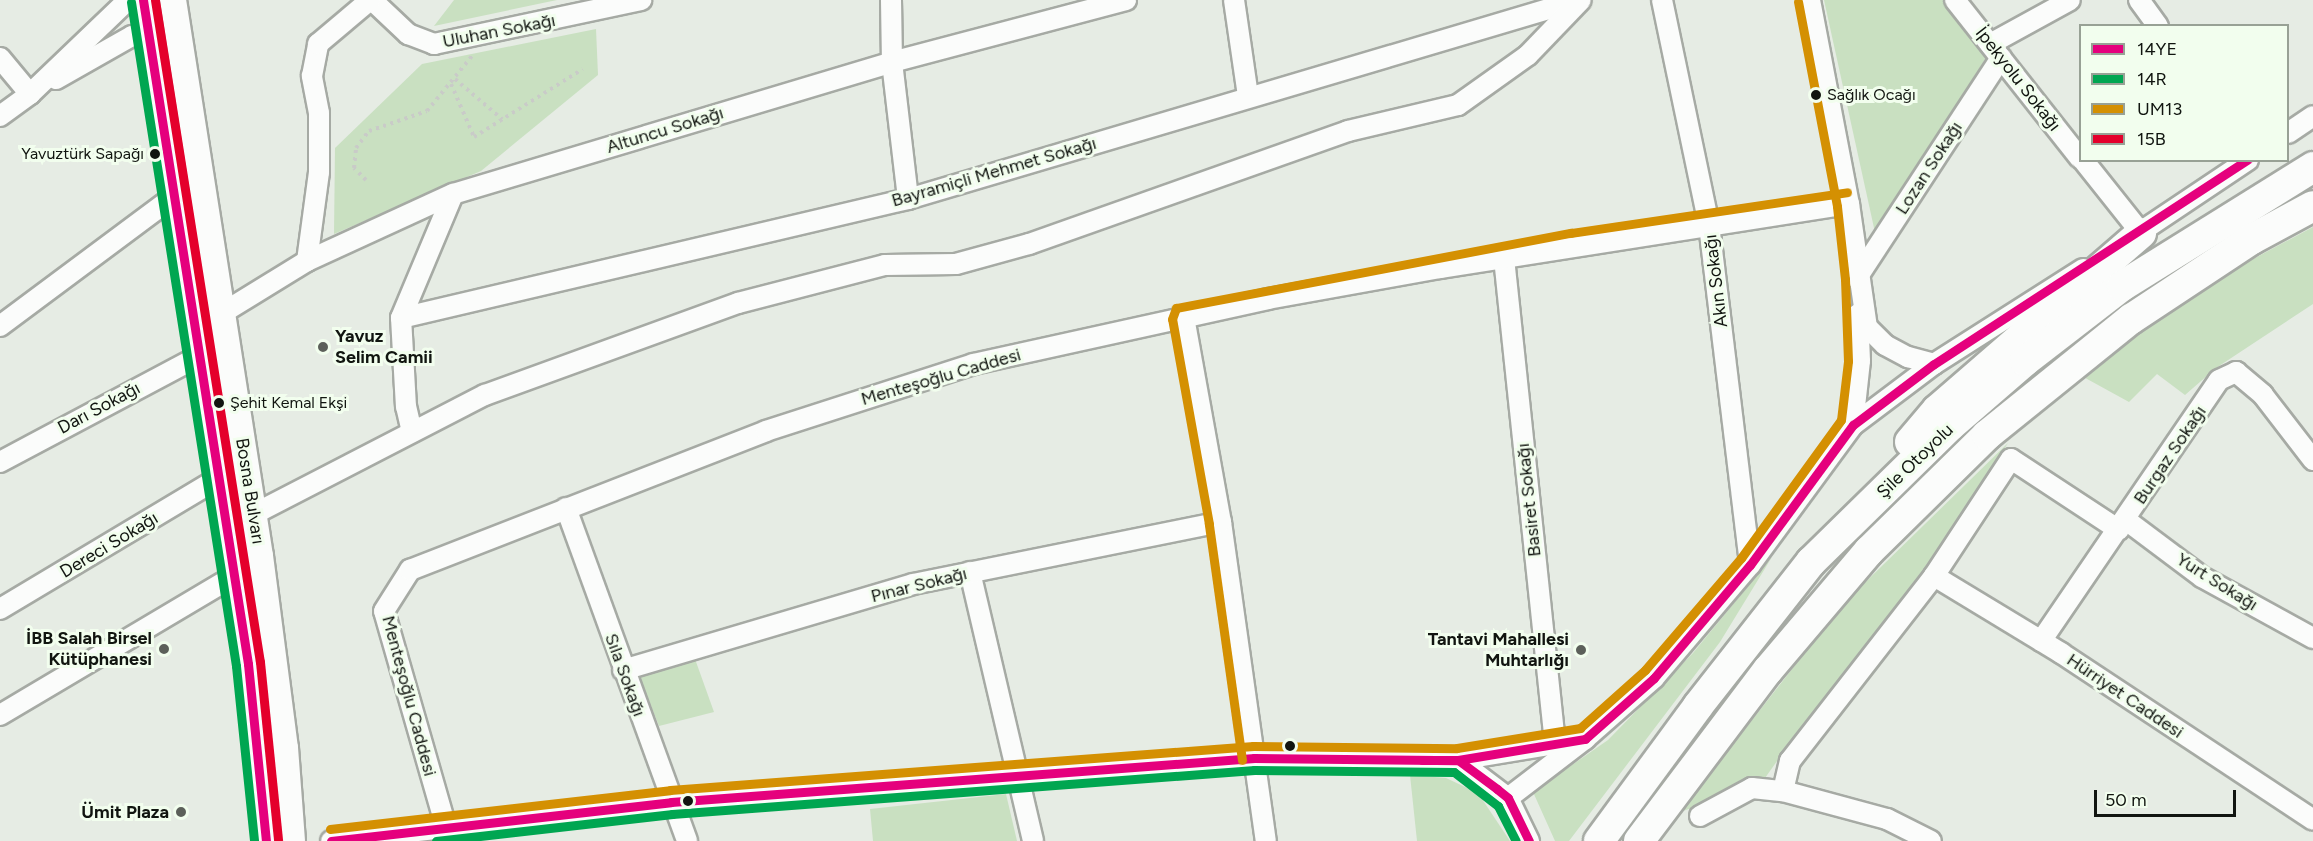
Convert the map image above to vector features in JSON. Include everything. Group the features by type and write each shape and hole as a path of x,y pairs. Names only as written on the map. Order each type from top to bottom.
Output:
{"highway":[{"name":"Şile Otoyolu","path":"1599,841 1698,706 1811,562 1950,426 2025,361 2122,286 2313,167"},
{"name":"Şile Otoyolu","path":"1639,841 1768,670 1869,551 1987,435 2132,319 2252,239 2313,206"},
{"path":"1811,562 1937,410 2140,233"}],"main road":[{"name":"Bosna Bulvarı","path":"143,0 249,676 266,841"},
{"name":"Bosna Bulvarı","path":"173,0 224,312 254,514 285,748 292,841"}],"street":[{"path":"30,94 128,0"},
{"path":"307,261 319,172 319,113 312,76 318,44 371,0"},
{"name":"Uluhan Sokağı","path":"371,0 408,34 434,44 480,35 594,6 640,0"},
{"path":"891,0 892,62 908,199"},
{"name":"Altuncu Sokağı","path":"224,312 307,261 453,194 892,62 1126,0"},
{"path":"1234,0 1248,96"},
{"path":"254,514 485,395 738,303 885,265 956,264 1029,244 1348,131 1458,105 1528,55 1580,0"},
{"name":"Bayramiçli Mehmet Sokağı","path":"401,318 908,199 1248,96 1580,0"},
{"name":"Akın Sokağı","path":"1662,0 1709,225 1750,565"},
{"path":"1810,0 1849,204 1857,278 1860,361 1853,425"},
{"name":"İpekyolu Sokağı","path":"1955,0 2079,155"},
{"name":"Lozan Sokağı","path":"1857,278 1996,51 2070,0"},
{"path":"2139,0 2157,24"},
{"path":"0,116 30,94 132,36 148,34"},
{"path":"0,58 30,94"},
{"path":"2289,132 2313,116"},
{"name":"İpekyolu Sokağı","path":"2084,162 2140,233"},
{"path":"1508,798 1586,739 1654,678 1750,565 1853,425 1934,364 2140,233 2245,162"},
{"path":"412,432 406,407 401,318 453,194"},
{"path":"0,326 173,197"},
{"name":"Menteşoğlu Caddesi","path":"447,833 384,611 410,570 766,431 973,364 1184,317 1504,258 1849,204"},
{"name":"Basiret Sokağı","path":"1504,258 1555,742"},
{"path":"1857,278 1867,327 1885,345 1908,357 1934,364"},
{"path":"1184,317 1221,522 1266,841"},
{"name":"Darı Sokağı","path":"0,462 200,356"},
{"name":"Burgaz Sokağı","path":"2041,641 2219,380 2236,372 2263,395 2313,460"},
{"name":"Yurt Sokağı","path":"1934,576 2011,459 2122,525 2202,577 2313,638"},
{"name":"Dereci Sokağı","path":"0,609 217,479"},
{"name":"Sıla Sokağı","path":"566,508 687,841"},
{"name":"Pınar Sokağı","path":"623,670 913,585 1221,522"},
{"path":"970,572 1033,841"},
{"path":"0,715 234,576"},
{"path":"1783,791 1790,761 1934,576"},
{"name":"Hürriyet Caddesi","path":"1934,576 2041,641 2313,820"},
{"path":"331,841 447,833 671,802 1254,758 1458,760 1555,742 1586,739"},
{"path":"1458,760 1508,798 1527,837"},
{"path":"1700,816 1752,788 1783,791 1887,819 1931,841"}],"path":[{"path":"366,180 354,168 356,148 369,131 427,111 469,63 480,35"},
{"path":"451,84 474,137 583,69"},
{"path":"455,79 502,119"}],"green space":[{"path":"454,0 557,0 434,26"},
{"path":"1824,0 1951,0 1987,56 1876,237"},
{"path":"596,29 598,75 481,171 334,234 335,148 422,64"},
{"path":"2313,227 2313,304 2216,368 2185,395 2157,374 2129,402 2078,374 2212,281"},
{"path":"2008,443 1919,580 1807,719 1760,785 1680,812 1843,604"},
{"path":"1772,557 1720,642 1569,841 1555,841 1533,792 1608,740 1693,653"},
{"path":"695,659 714,712 659,726 638,673"},
{"path":"1410,775 1446,778 1478,793 1510,841 1417,841"},
{"path":"1006,794 1017,841 873,841 870,809"}],"transit line":[{"name":"14YE","path":"143,0 248,664 266,841"},
{"name":"15B","path":"155,0 260,662 278,840"},
{"name":"14R","path":"131,2 236,666 254,841"},
{"name":"UM13","path":"330,829 670,790 1253,746 1457,748 1580,728 1645,670 1741,558 1841,420 1848,361 1845,279 1837,206 1798,2"},
{"name":"14YE","path":"331,841 671,802 1254,758 1458,760 1585,739 1654,678 1750,565 1853,425 1934,364 2244,162"},
{"name":"UM13","path":"1242,760 1209,524 1172,319 1176,308 1571,233 1847,192"},
{"name":"14YE","path":"1422,760 1458,760 1497,789 1508,798 1529,841"},
{"name":"14R","path":"436,841 672,814 1254,770 1454,772 1498,806 1516,841"}],"place":[{"name":"Sağlık Ocağı","path":"1816,95"},
{"name":"Yavuztürk Sapağı","path":"155,154"},
{"name":"Yavuz Selim Camii","path":"323,347"},
{"name":"Şehit Kemal Ekşi","path":"219,403"},
{"name":"İBB Salah Birsel Kütüphanesi","path":"164,649"},
{"name":"Tantavi Mahallesi Muhtarlığı","path":"1581,650"},
{"name":"Ümit Plaza","path":"181,812"}]}
